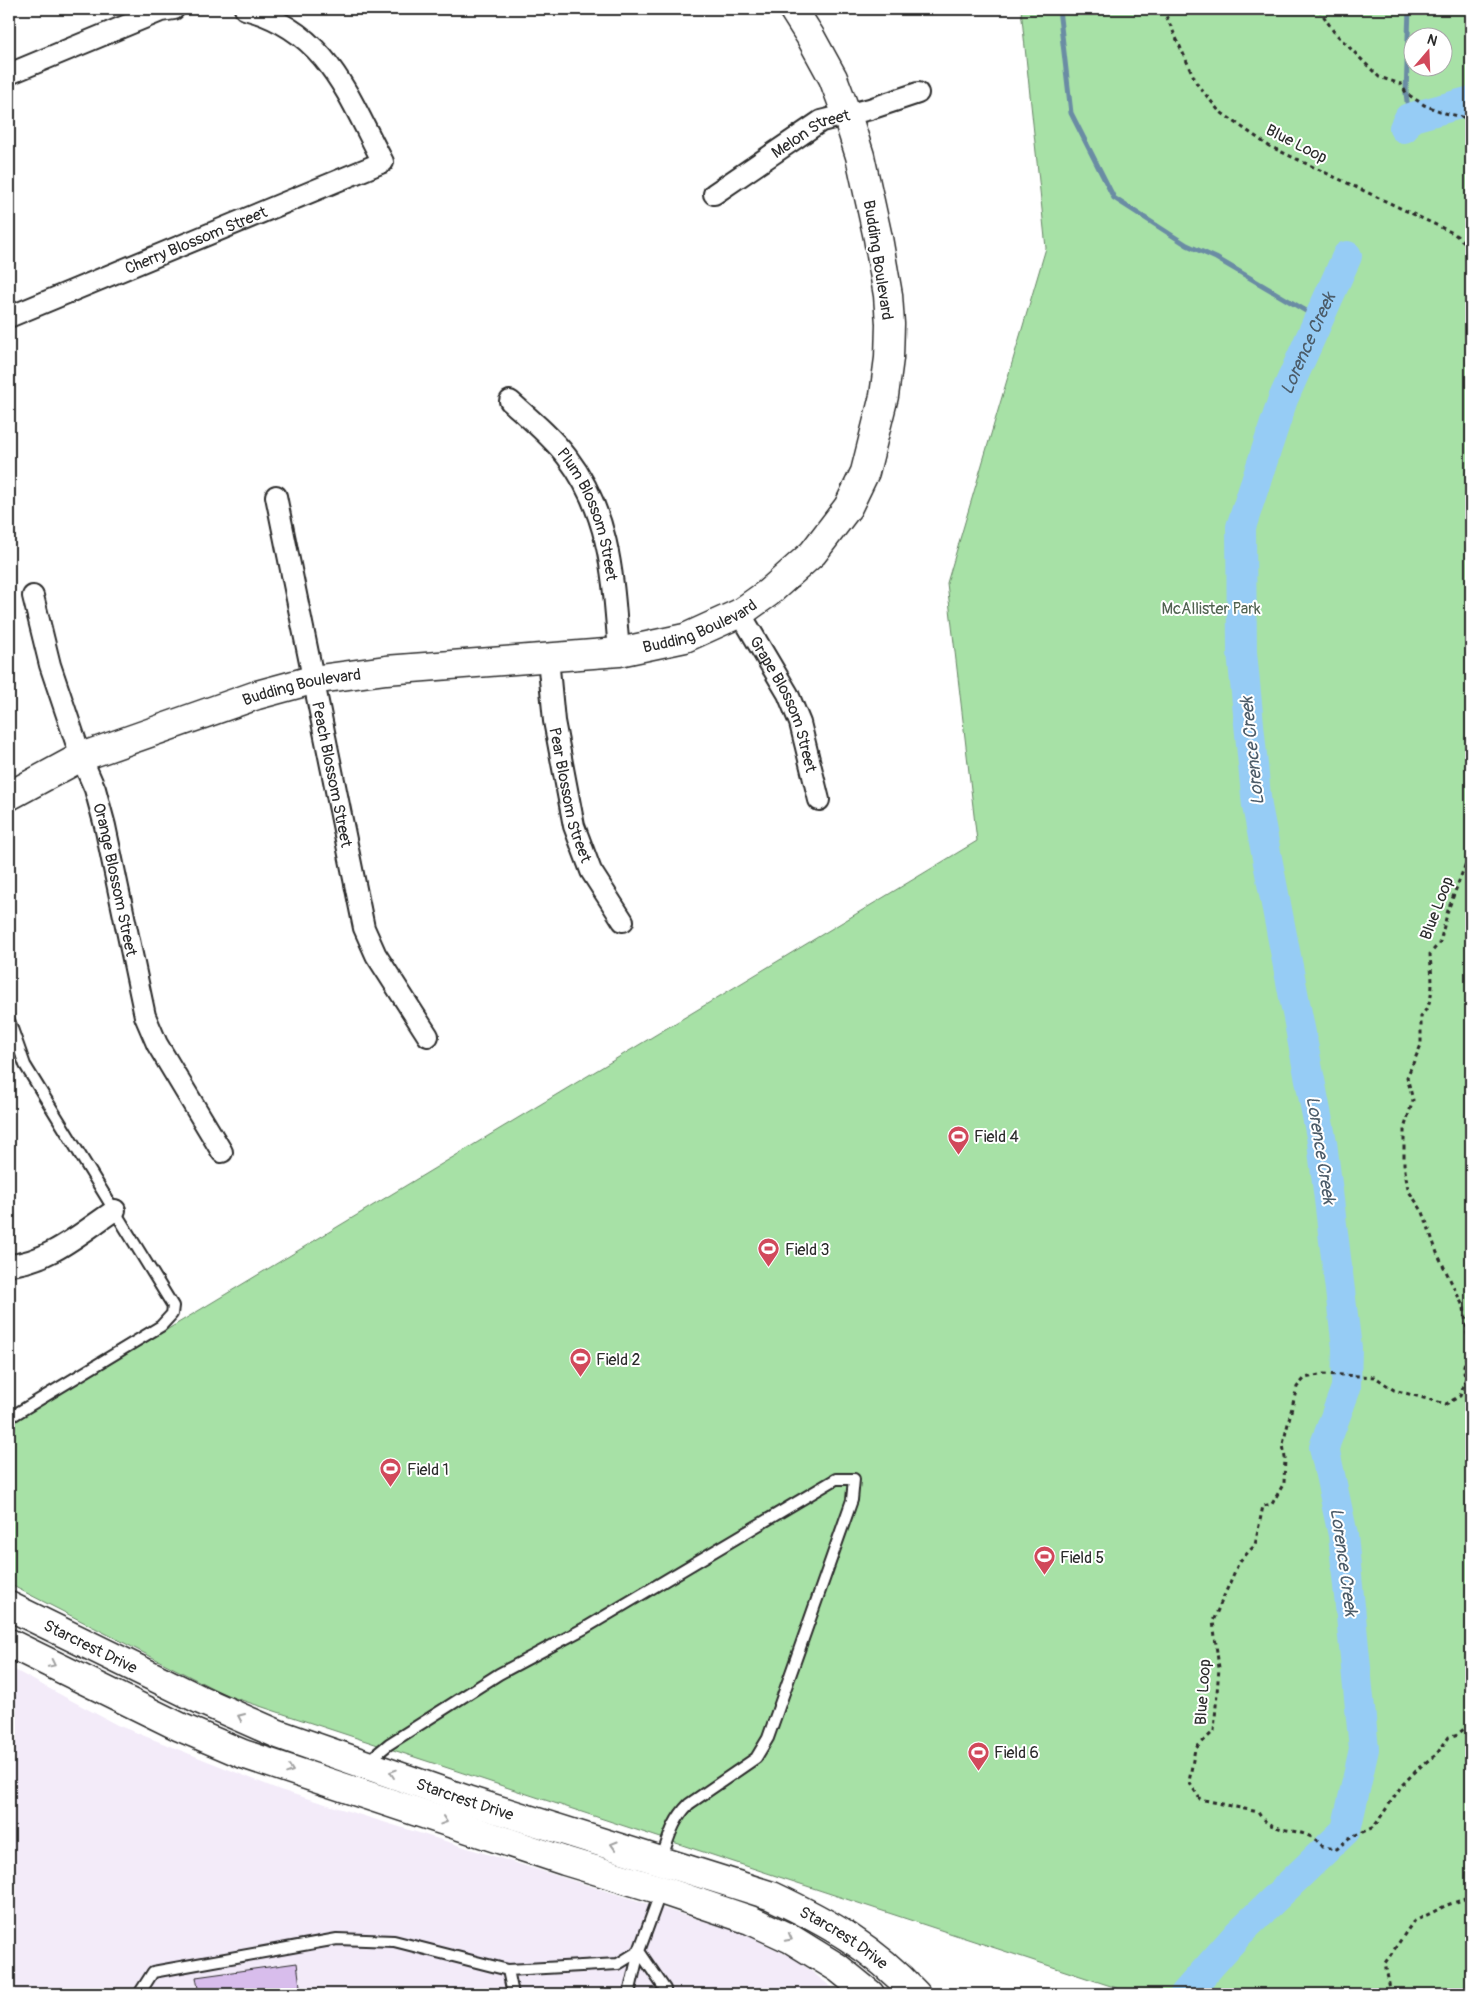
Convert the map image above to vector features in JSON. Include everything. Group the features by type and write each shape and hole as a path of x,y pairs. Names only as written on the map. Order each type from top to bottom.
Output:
{"main road":[{"name":"Budding Boulevard","path":"9,796 81,757 257,695 312,680 386,670 619,652 685,638 740,613 793,573 830,532 848,507 865,472 877,430 889,358 890,324 888,295 878,238 860,156 833,78 793,9"},
{"name":"Starcrest Drive","path":"16,1613 278,1734 467,1800 772,1896 816,1917 859,1943 901,1978 916,1994"},
{"name":"Starcrest Drive","path":"9,1643 180,1727 243,1754 750,1920 791,1939 838,1968 870,1994"},
{"path":"661,1890 672,1884 686,1882 773,1912 816,1917"}],"street":[{"path":"9,74 161,11 174,9"},
{"name":"Cherry Blossom Street","path":"9,317 384,162 334,69 312,44 286,25 245,9"},
{"name":"Melon Street","path":"714,194 820,121 870,109 918,93"},
{"name":"Plum Blossom Street","path":"510,401 566,456 591,497 603,526 611,562 619,652"},
{"name":"Peach Blossom Street","path":"276,496 364,928 376,955 428,1036"},
{"name":"Orange Blossom Street","path":"33,596 50,665 81,757 95,789 105,826 145,1016 157,1044 222,1152"},
{"name":"Grape Blossom Street","path":"740,613 788,694 800,723 819,800"},
{"name":"Pear Blossom Street","path":"548,658 554,720 574,826 591,871 623,921"},
{"path":"9,1265 39,1259 115,1210"}],"lane":[{"path":"9,1020 25,1065 173,1306 172,1314 161,1326 9,1418"},
{"path":"366,1764 389,1744 499,1674 585,1628 836,1479 854,1480 852,1500 768,1738 756,1758 682,1810 675,1819 661,1860"},
{"path":"629,1994 639,1951 661,1890"},
{"path":"139,1994 153,1972 337,1939 394,1941 508,1970 618,1964 639,1951"},
{"path":"639,1951 664,1989 665,1994"},
{"path":"508,1970 513,1994"}],"path":[{"name":"Blue Loop","path":"1163,9 1197,84 1219,111 1269,146 1453,233 1471,247"},
{"path":"1319,9 1334,32 1379,78 1401,84 1406,93 1424,105 1445,113 1471,119"},
{"name":"Blue Loop","path":"1471,850 1448,910 1440,942 1430,954 1432,996 1428,1009 1421,1016 1421,1045 1407,1077 1414,1100 1404,1129 1404,1164 1408,1190 1423,1212 1437,1252 1464,1308 1469,1348 1463,1369 1466,1378 1460,1396 1446,1404 1394,1390 1375,1376 1324,1374 1305,1378 1297,1386 1283,1444 1285,1458 1284,1483 1272,1504 1263,1506 1256,1545 1239,1562 1213,1621 1219,1668 1214,1731 1195,1749 1189,1782 1200,1799 1258,1812 1260,1817 1279,1830 1303,1832 1316,1838 1323,1846 1336,1849 1349,1838 1374,1827 1402,1785 1422,1765 1436,1755 1449,1737 1458,1734 1471,1723"},
{"path":"1391,1994 1385,1963 1413,1922 1447,1905 1471,1897"}],"shaded area":[{"path":"9,1667 117,1725 280,1790 739,1932 796,1959 840,1994 9,1994"}],"green space":[{"name":"McAllister Park","path":"1021,9 1471,9 1471,1994 1135,1994 226,1695 9,1584 9,1425 977,841 947,583 1046,248"}],"building":[{"path":"297,1963 301,1994 199,1994 196,1977"}],"waterway":[{"path":"1059,9 1071,113 1114,198 1187,245 1216,258 1318,318"},
{"path":"1409,9 1406,93 1409,118"},
{"name":"Lorence Creek","path":"1404,128 1409,118 1471,101"},
{"name":"Lorence Creek","path":"1185,1994 1239,1933 1346,1830 1364,1749 1343,1535 1324,1447 1346,1388 1347,1348 1322,1142 1257,806 1242,652 1241,527 1283,399 1347,256"}],"place":[{"name":"Field 4","path":"958,1155"},
{"name":"Field 3","path":"769,1268"},
{"name":"Field 2","path":"580,1378"},
{"name":"Field 1","path":"391,1488"},
{"name":"Field 5","path":"1044,1576"},
{"name":"Field 6","path":"978,1771"}]}
